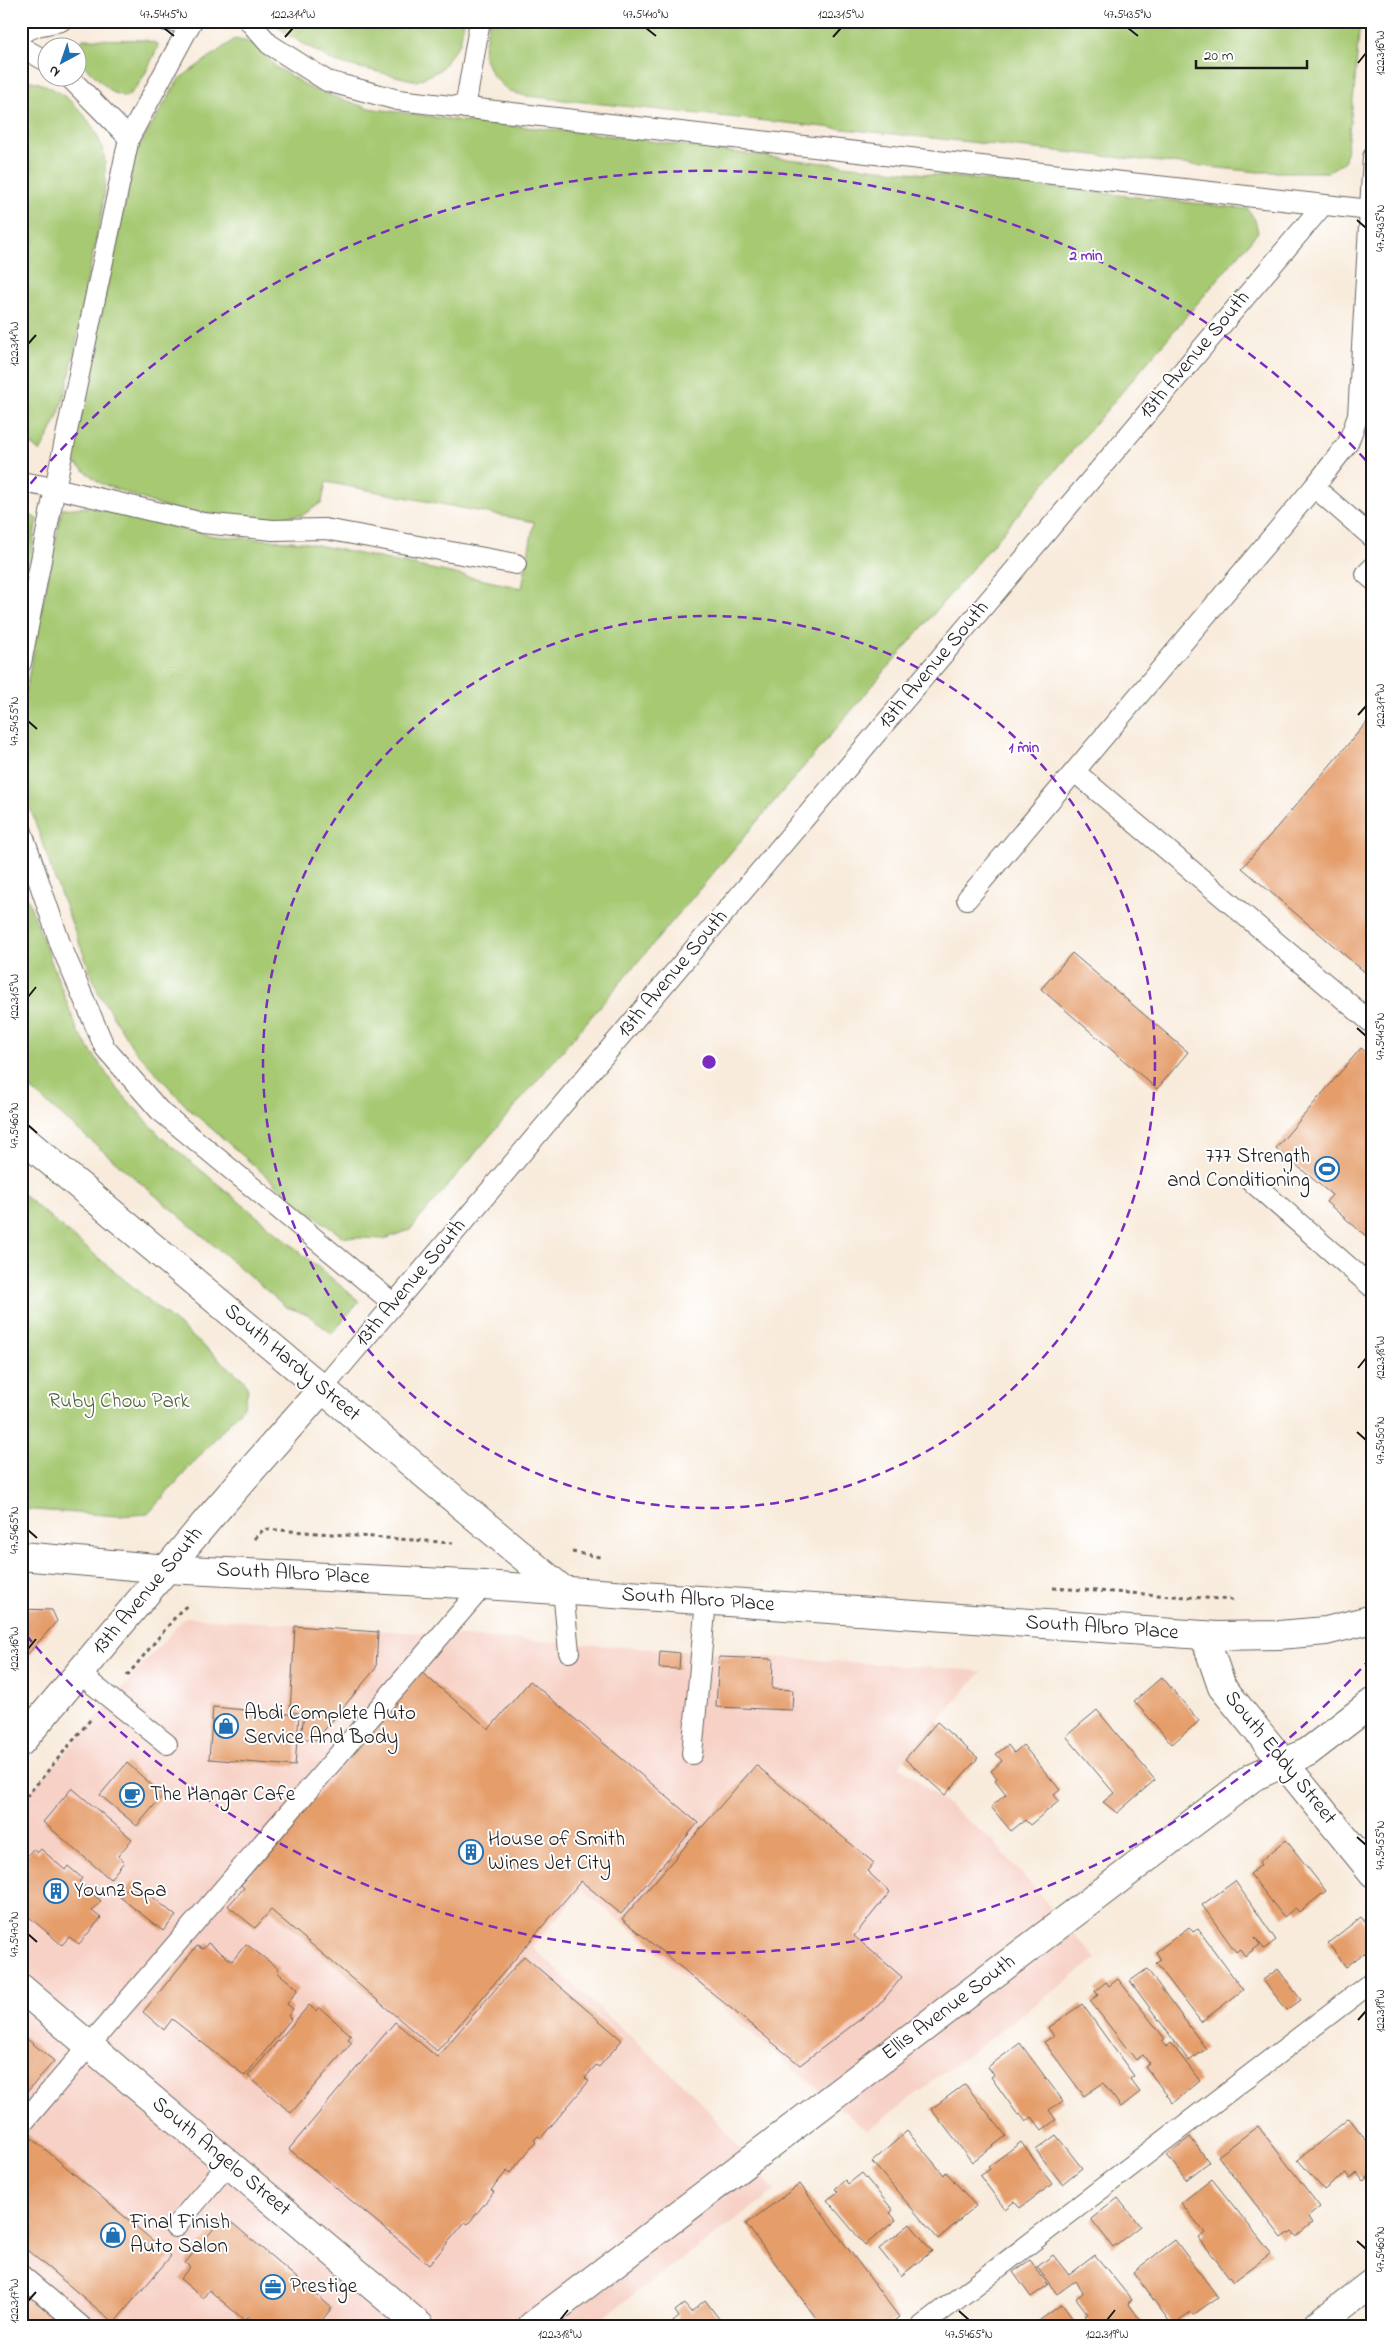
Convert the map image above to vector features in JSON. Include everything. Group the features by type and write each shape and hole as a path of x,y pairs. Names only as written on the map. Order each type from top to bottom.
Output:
{"street":[{"name":"South Hardy Street","path":"21,1137 563,1590"},
{"name":"13th Avenue South","path":"21,1742 167,1568 323,1388"},
{"name":"South Albro Place","path":"21,1556 167,1568 563,1590 1204,1635 1279,1635 1326,1630 1373,1619"},
{"name":"South Eddy Street","path":"1204,1635 1222,1687 1373,1873"},
{"name":"Ellis Avenue South","path":"532,2326 1253,1777 1308,1752 1373,1702"},
{"name":"South Angelo Street","path":"21,1988 420,2326"},
{"path":"1316,2326 1373,2282"}],"lane":[{"path":"21,33 37,26 61,21"},
{"path":"21,663 55,488 129,138 192,22 168,21"},
{"path":"249,21 269,44 327,81 398,100 1370,210"},
{"path":"465,108 480,21"},
{"path":"21,47 38,56"},
{"path":"80,88 129,138"},
{"path":"967,899 1314,487 1348,443 1358,416 1373,157"},
{"name":"13th Avenue South","path":"323,1388 1323,205"},
{"path":"21,482 55,488 203,523 272,530 325,529 516,564"},
{"path":"1314,487 1373,538"},
{"path":"1373,567 1366,574 1373,580"},
{"path":"1075,772 1373,1024"},
{"path":"21,829 61,946 106,1048 159,1110 394,1304"},
{"path":"1252,1182 1373,1288"},
{"path":"21,2125 484,1585"},
{"path":"563,1590 569,1652"},
{"path":"692,1754 706,1601"},
{"path":"80,1674 167,1744"},
{"path":"922,2326 1373,1981"},
{"path":"175,2227 228,2164"},
{"path":"21,2275 81,2326"}],"path":[{"path":"264,1529 430,1541"},
{"path":"575,1552 602,1558"},
{"path":"1049,1588 1236,1600"}],"shaded area":[{"path":"21,1606 53,1608 58,1623 21,1667"},
{"path":"185,1617 982,1671 899,1766 993,1841 1096,1959 867,2131 582,1889 532,1947 695,2095 775,2191 591,2326 21,2326 21,1803"}],"green space":[{"path":"274,21 464,21 460,43 440,70 417,81 335,62 285,33"},
{"path":"489,21 1360,21 1354,92 1345,161 1328,172 1258,172 526,96 508,91 492,75 483,54"},
{"path":"88,39 145,40 158,44 148,69 136,88 126,97 112,92 88,69"},
{"path":"235,39 254,43 276,67 312,89 368,108 470,122 590,133 769,157 1248,209 1255,220 1258,232 410,1230 384,1239 343,1237 303,1208 189,1109 133,1048 99,994 54,877 21,781 21,713 62,509 88,507 214,536 303,542 522,588 534,522 326,482 322,502 303,515 247,520 167,508 100,483 72,461 136,151 179,79"},
{"path":"21,80 38,83 38,88 51,88 78,108 89,121 97,135 103,150 105,165 102,209 71,371 59,414 40,452 21,431 21,286 28,279 21,272"},
{"path":"21,510 37,519 21,618"},
{"path":"21,881 78,1032 114,1085 161,1137 359,1301 332,1334 307,1314 286,1307 21,1081"},
{"name":"Ruby Chow Park","path":"21,1193 244,1380 248,1390 244,1406 148,1514 118,1516 21,1509"}],"building":[{"path":"1373,715 1373,979 1242,868"},
{"path":"1072,953 1188,1052 1157,1089 1041,989"},
{"path":"1361,1048 1373,1058 1373,1242 1326,1202 1332,1195 1276,1148"},
{"path":"21,1609 52,1610 57,1621 21,1662"},
{"path":"295,1626 378,1632 376,1668 316,1740 301,1738 304,1713 290,1712"},
{"path":"660,1651 680,1653 679,1669 659,1668"},
{"path":"719,1657 773,1659 772,1689 793,1690 792,1710 716,1707"},
{"name":"House of Smith Wines Jet City","path":"421,1672 489,1729 530,1681 698,1823 621,1914 581,1881 437,2051 271,1910 255,1928 228,1906 244,1888 241,1885"},
{"path":"1162,1677 1199,1721 1172,1744 1134,1701"},
{"path":"213,1707 299,1715 295,1766 209,1759"},
{"path":"1097,1710 1155,1780 1117,1813 1103,1802 1114,1793 1066,1736"},
{"path":"937,1722 978,1758 945,1795 905,1759"},
{"path":"1008,1745 1014,1753 1023,1745 1060,1790 1054,1795 1059,1801 1030,1825 1025,1820 1011,1831 991,1807 1006,1794 995,1780 997,1778 991,1771 1002,1761 996,1754"},
{"name":"The Hangar Cafe","path":"127,1763 163,1795 137,1826 100,1795"},
{"path":"756,1765 874,1863 867,1871 890,1892 854,1936 902,1977 879,2005 800,2065 622,1919"},
{"path":"72,1788 132,1839 118,1856 124,1862 110,1879 43,1822"},
{"path":"1286,1840 1326,1891 1299,1912 1295,1908 1284,1917 1250,1874 1261,1865 1259,1862"},
{"name":"Younz Spa","path":"33,1849 37,1853 41,1849 65,1870 68,1866 82,1878 79,1882 101,1901 92,1911 101,1918 79,1944 69,1937 62,1945 21,1910 21,1871 24,1868 21,1863"},
{"path":"133,1881 176,1916 163,1931 120,1897"},
{"path":"1235,1881 1276,1940 1264,1949 1255,1937 1260,1945 1245,1956 1240,1949 1236,1952 1202,1905"},
{"path":"1361,1917 1373,1932 1373,1946 1346,1967 1328,1943"},
{"path":"1189,1927 1193,1932 1198,1929 1243,1990 1201,2022 1156,1963 1161,1960 1156,1952"},
{"path":"208,1943 232,1961 246,1944 279,1969 277,1972 298,1989 287,2004 293,2009 288,2016 291,2019 245,2076 172,2019 164,2030 143,2012 197,1946 203,1949"},
{"path":"524,1956 622,2040 599,2067 596,2065 585,2078 589,2081 541,2138 538,2136 534,2140 536,2142 510,2173 507,2171 491,2190 494,2192 468,2224 465,2222 429,2265 289,2149 395,2022 437,2057"},
{"path":"1147,1969 1206,2049 1189,2061 1130,1981"},
{"path":"1278,1969 1301,2000 1287,2010 1263,1980"},
{"path":"1118,1979 1165,2039 1162,2041 1166,2047 1171,2043 1200,2081 1173,2103 1145,2066 1149,2063 1143,2055 1136,2060 1090,2001 1098,1995 1095,1991 1106,1982 1109,1986"},
{"path":"1082,2004 1134,2076 1130,2079 1140,2092 1121,2107 1103,2083 1084,2096 1044,2042 1054,2036 1048,2028"},
{"path":"309,2005 316,2011 319,2007 351,2035 348,2039 352,2042 291,2113 248,2076"},
{"path":"21,2034 54,2061 21,2099"},
{"path":"1020,2043 1063,2101 1049,2110 1056,2120 1042,2130 1032,2117 1026,2122 1020,2114 1018,2115 991,2077 994,2075 988,2067"},
{"path":"965,2084 1006,2136 972,2162 931,2109"},
{"path":"1349,2118 1373,2149 1373,2162 1370,2164 1373,2167 1373,2173 1363,2181 1357,2173 1350,2179 1346,2173 1324,2190 1298,2160"},
{"path":"1258,2126 1320,2207 1308,2217 1312,2223 1296,2236 1292,2231 1282,2238 1218,2156"},
{"path":"907,2131 944,2175 946,2172 976,2206 938,2239 872,2162"},
{"path":"27,2134 171,2256 114,2323 21,2245 21,2142"},
{"path":"1056,2135 1082,2168 1062,2184 1036,2150"},
{"path":"1190,2137 1209,2162 1186,2180 1167,2155"},
{"path":"1021,2142 1052,2184 1020,2208 1015,2201 1005,2209 980,2176 990,2169 988,2167"},
{"path":"862,2173 893,2210 890,2213 896,2220 865,2245 827,2200 838,2192 835,2189 845,2180 848,2184"},
{"path":"1212,2179 1271,2253 1233,2282 1199,2238 1205,2233 1181,2203"},
{"path":"800,2184 899,2317 887,2326 822,2326 746,2224"},
{"path":"1118,2198 1140,2226 1113,2247 1091,2219"},
{"path":"221,2220 228,2225 231,2222 332,2308 317,2326 259,2326 248,2316 244,2320 209,2290 203,2298 180,2279 190,2267 185,2263"},
{"path":"910,2224 932,2251 901,2276 879,2249"},
{"path":"1175,2240 1218,2297 1193,2315 1191,2312 1172,2325 1133,2272"},
{"path":"1053,2255 1069,2275 1095,2255 1132,2300 1128,2303 1145,2326 1093,2326 1085,2316 1088,2314 1076,2298 1083,2293 1075,2281 1057,2294 1037,2267"},
{"path":"1030,2260 1048,2285 1031,2297 1013,2272"},
{"path":"21,2289 65,2326 21,2326"},
{"path":"705,2300 720,2320 718,2321 721,2325 726,2321 730,2326 668,2326 679,2317 675,2311 684,2304 691,2312"},
{"path":"1062,2304 1078,2326 1032,2326"}],"place":[{"name":"777 Strength and Conditioning","path":"1327,1169"},
{"name":"Abdi Complete Auto Service And Body","path":"226,1726"},
{"name":"The Hangar Cafe","path":"132,1795"},
{"name":"House of Smith Wines Jet City","path":"471,1852"},
{"name":"Younz Spa","path":"56,1891"},
{"name":"Final Finish Auto Salon","path":"113,2235"},
{"name":"Prestige","path":"273,2287"}]}
